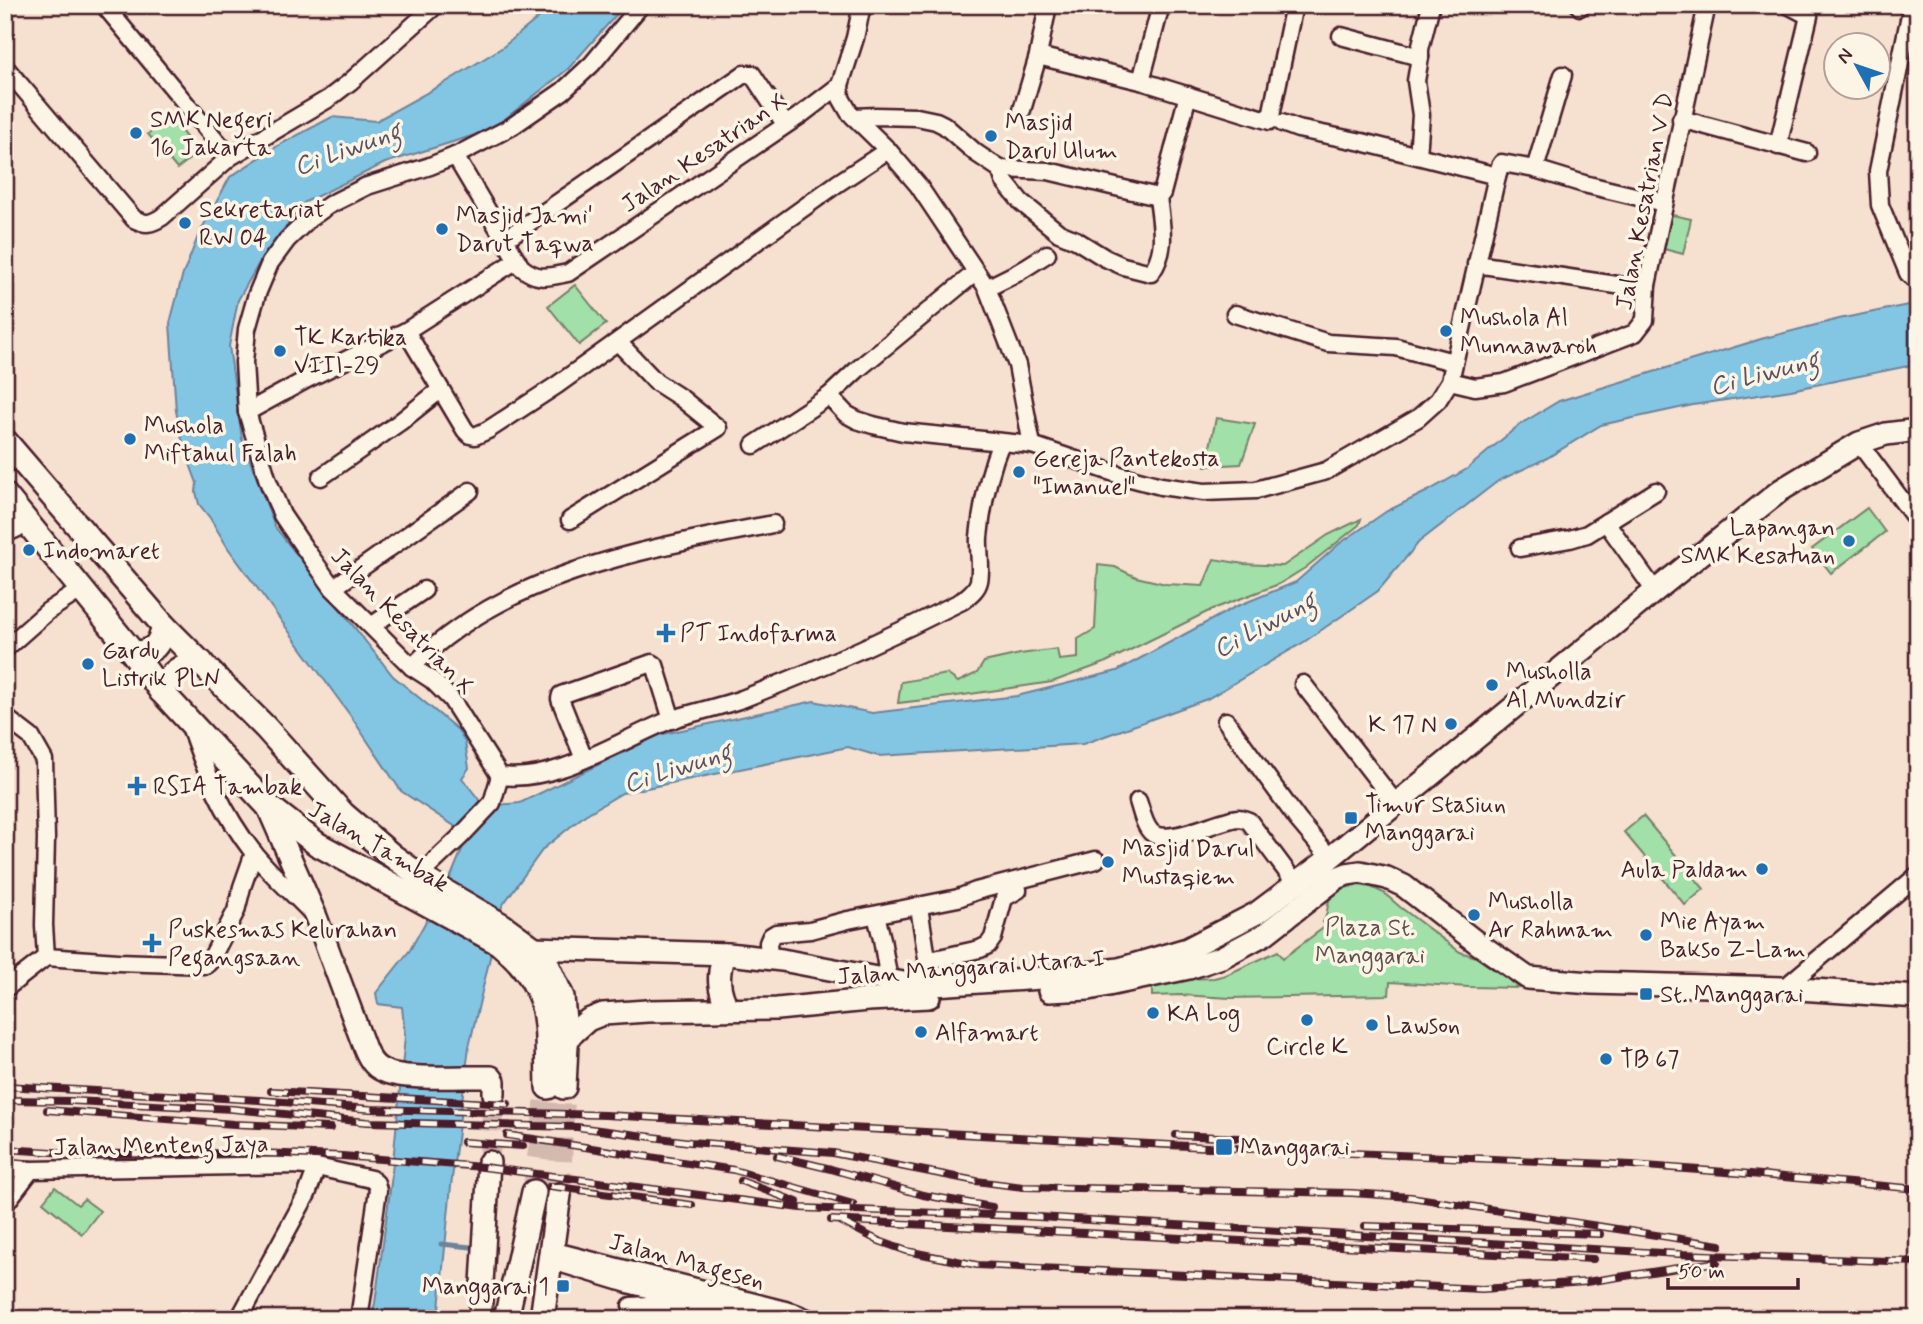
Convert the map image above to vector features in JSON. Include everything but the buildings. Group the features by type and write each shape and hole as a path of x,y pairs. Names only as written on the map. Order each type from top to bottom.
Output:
{"main road":[{"name":"Jalan Tambak","path":"5,442 164,626 265,727 343,814 391,855 419,884"},
{"name":"Jalan Tambak","path":"5,495 161,691 267,805 317,844 419,884 501,935 533,948 545,962 562,997 566,1045 556,1087 540,992 501,935"},
{"path":"134,654 146,652 156,646 164,626"},
{"path":"161,691 172,674 189,664 201,662"},
{"path":"506,1319 534,1192"},
{"path":"542,1319 559,1195"}],"street":[{"path":"104,5 230,157"},
{"path":"5,66 134,219 143,224 151,224 230,157 328,99 435,5"},
{"name":"Jalan Kesatrian X","path":"499,777 451,699 432,680 412,667 333,588 282,514 268,481 247,412 244,362 247,329 270,263 287,240 309,219 329,205 367,186 455,156 511,127 563,91 592,64 641,5"},
{"path":"862,5 840,85 841,98 854,117 888,150 918,185 986,288 1017,365 1032,445"},
{"path":"1022,110 1038,56 1048,5"},
{"path":"1142,81 1161,5"},
{"path":"1038,56 1142,81 1270,121 1294,5"},
{"path":"1418,156 1421,115 1416,81 1420,49 1431,5"},
{"name":"Jalan Kesatrian V D","path":"1450,381 1475,387 1504,383 1635,334 1645,320 1647,285 1707,5"},
{"path":"1778,146 1809,16 1788,5"},
{"path":"1912,5 1878,171 1880,205 1908,273 1918,279"},
{"path":"1341,36 1420,57"},
{"path":"504,240 744,74 752,74 785,124"},
{"path":"1535,169 1563,75"},
{"name":"Jalan Kesatrian X","path":"455,156 521,267 532,275 545,278 568,273 812,107 840,85"},
{"path":"1000,169 1004,181 1021,202 1059,233 1123,266 1151,273 1161,252 1158,197 1162,193 1188,94"},
{"path":"854,117 917,117 936,121 1000,169 1048,170 1158,197"},
{"path":"1681,119 1807,153"},
{"path":"1282,123 1497,177"},
{"path":"406,331 465,430 475,436 488,430 618,342 888,150"},
{"path":"829,396 846,414 857,420 903,432 1032,445 1161,486 1204,492 1256,490 1326,471 1418,418 1438,400 1450,381 1497,177 1503,163 1664,203"},
{"path":"986,288 1047,254"},
{"path":"247,412 309,378 406,331 517,260"},
{"path":"1476,264 1623,286 1647,285"},
{"path":"754,445 829,396 976,272"},
{"path":"1236,314 1328,343 1396,347 1453,362"},
{"path":"570,520 718,428 656,382 618,342"},
{"path":"321,477 400,422 440,390"},
{"path":"533,948 769,958 919,986 1056,977 1119,969 1187,949 1257,914 1330,858 1781,490 1858,443 1886,434 1918,430"},
{"path":"419,884 492,803 499,777 517,778 538,774 583,759 673,720 774,686 962,601 974,591 979,579 978,555 982,518 994,460 1001,442"},
{"path":"1858,443 1918,522"},
{"path":"333,588 470,491"},
{"path":"1520,548 1579,537 1656,491"},
{"path":"1605,522 1654,591"},
{"path":"5,534 29,523"},
{"path":"412,667 425,653 478,614 535,587 582,569 658,546 774,524"},
{"path":"5,649 48,611 82,589"},
{"path":"377,622 424,590"},
{"path":"583,759 560,699 561,695 652,663 673,720"},
{"path":"1303,684 1396,804"},
{"path":"5,718 31,737 44,760 44,925 47,957"},
{"path":"1226,721 1298,820 1330,858"},
{"path":"190,723 204,768 227,814 254,853 316,917"},
{"path":"1138,801 1147,827 1156,836 1199,830 1238,818 1249,821 1296,884"},
{"path":"267,805 316,917 368,1056 382,1070 400,1075 492,1078 494,1094"},
{"path":"5,989 47,957 205,965 210,961 236,911 254,853"},
{"path":"769,958 768,943 776,933 810,930 958,898 1096,860"},
{"name":"Jalan Manggarai Utara I","path":"566,1045 570,1036 588,1020 603,1014 777,1009 869,1000 1089,989 1189,968 1222,957 1265,934 1337,878 1360,872 1387,878 1404,887 1528,978 1591,983 1784,988 1918,997"},
{"path":"1784,988 1918,875"},
{"path":"919,986 929,965 935,959 988,945 993,938 1004,898 1018,890 1016,881"},
{"path":"919,906 929,965"},
{"path":"876,915 889,981"},
{"path":"724,954 718,981 721,996 728,1009"},
{"path":"481,1319 489,1163"},
{"name":"Jalan Menteng Jaya","path":"5,1168 32,1170 293,1165 317,1167 371,1179 378,1190 359,1319"},
{"path":"239,1319 307,1194 317,1167"},
{"path":"5,1203 32,1170"},
{"name":"Jalan Magesen","path":"550,1254 628,1284 764,1319"},
{"name":"Jalan Magesen","path":"550,1254 793,1312 810,1319"},
{"path":"631,1306 675,1308 725,1319"}],"green space":[{"path":"169,116 198,152 177,169 148,134"},
{"path":"1668,214 1691,219 1683,254 1660,248"},
{"path":"575,285 606,324 579,345 548,306"},
{"path":"1216,418 1255,424 1241,464 1206,466"},
{"name":"Lapangan SMK Kesatuan","path":"1867,508 1885,532 1831,573 1812,549"},
{"path":"1361,519 1359,525 1305,568 1279,584 1213,609 1104,663 1052,682 898,703 901,682 947,674 958,682 977,673 984,662 1020,654 1057,649 1059,660 1078,658 1078,639 1095,629 1098,565 1115,567 1136,577 1166,584 1203,586 1214,559 1283,566 1328,535"},
{"path":"1643,816 1704,889 1685,905 1624,832"},
{"name":"Plaza St. Manggarai","path":"1358,885 1384,893 1460,952 1476,957 1520,988 1390,982 1389,995 1230,998 1152,996 1152,986 1181,979 1226,975 1278,951 1283,958 1326,926 1323,922 1329,901 1335,892"},
{"path":"55,1187 78,1205 84,1199 100,1211 82,1234 43,1202"}],"water":[{"name":"Ci Liwung","path":"554,5 625,5 568,69 491,130 385,163 305,202 259,263 238,300 229,346 242,439 275,527 393,676 458,730 465,742 469,768 462,778 484,806 520,803 659,735 814,701 872,713 1017,696 1117,671 1235,607 1296,582 1339,544 1387,511 1467,469 1519,425 1559,401 1761,339 1918,303 1918,364 1791,390 1693,405 1601,425 1547,458 1498,481 1419,542 1378,591 1304,642 1207,699 1083,744 878,756 848,747 622,793 585,815 543,849 502,906 469,1047 451,1186 438,1319 371,1319 391,1183 405,1036 402,1007 378,1004 376,993 410,950 452,874 468,835 401,791 199,504 197,483 184,448 176,411 170,323 182,277 199,234 230,177 279,145 332,117 376,121 503,47"}],"waterway":[{"path":"441,1244 471,1247"}],"tunnel":[{"path":"534,1192 548,1087"},
{"path":"559,1195 564,1087"},
{"path":"489,1162 494,1094"}],"railway":[{"path":"5,1086 370,1109 605,1115 1207,1147 1632,1165 1918,1189"},
{"path":"271,1091 508,1104"},
{"path":"5,1100 233,1109 367,1122 577,1127 690,1142 833,1153 976,1181 1023,1187 1352,1193 1411,1197 1720,1245"},
{"path":"47,1110 234,1124 330,1128"},
{"path":"507,1135 734,1170 853,1204"},
{"path":"1176,1135 1239,1138"},
{"path":"463,1142 523,1146"},
{"path":"5,1149 83,1154 257,1153 342,1156 483,1167 800,1208 1021,1216 1679,1254 1918,1262"},
{"path":"777,1156 923,1195 992,1207"},
{"path":"741,1181 797,1202"},
{"path":"550,1186 692,1205"},
{"path":"831,1220 1593,1259"},
{"path":"842,1222 879,1241 907,1251 977,1265 1482,1289 1586,1282 1717,1262"},
{"path":"1365,1226 1600,1234"}],"place":[{"name":"SMK Negeri 16 Jakarta","path":"136,133"},
{"name":"Masjid Darul Ulum","path":"991,136"},
{"name":"Sekretariat RW 04","path":"185,223"},
{"name":"Masjid Jami' Darut Taqwa","path":"442,229"},
{"name":"Mushola Al Munnawaroh","path":"1446,331"},
{"name":"TK Kartika VIII-29","path":"280,351"},
{"name":"Mushola Miftahul Falah","path":"130,439"},
{"name":"Gereja Pantekosta \"Imanuel\"","path":"1019,472"},
{"name":"Lapangan SMK Kesatuan","path":"1849,541"},
{"name":"Indomaret","path":"29,550"},
{"name":"PT Indofarma","path":"666,633"},
{"name":"Gardu Listrik PLN","path":"88,664"},
{"name":"Musholla Al Mundzir","path":"1492,685"},
{"name":"K 17 N","path":"1451,724"},
{"name":"RSIA Tambak","path":"137,786"},
{"name":"Timur Stasiun Manggarai","path":"1351,818"},
{"name":"Masjid Darul Mustaqiem","path":"1108,862"},
{"name":"Aula Paldam","path":"1762,869"},
{"name":"Musholla Ar Rahmam","path":"1474,915"},
{"name":"Mie Ayam Bakso Z-Lam","path":"1646,935"},
{"name":"Puskesmas Kelurahan Pegangsaan","path":"152,943"},
{"name":"St. Manggarai","path":"1646,994"},
{"name":"KA Log","path":"1153,1013"},
{"name":"Circle K","path":"1307,1020"},
{"name":"Lawson","path":"1372,1025"},
{"name":"Alfamart","path":"921,1032"},
{"name":"TB 67","path":"1606,1059"},
{"name":"Manggarai","path":"1224,1147"},
{"name":"Manggarai 1","path":"563,1286"}]}
